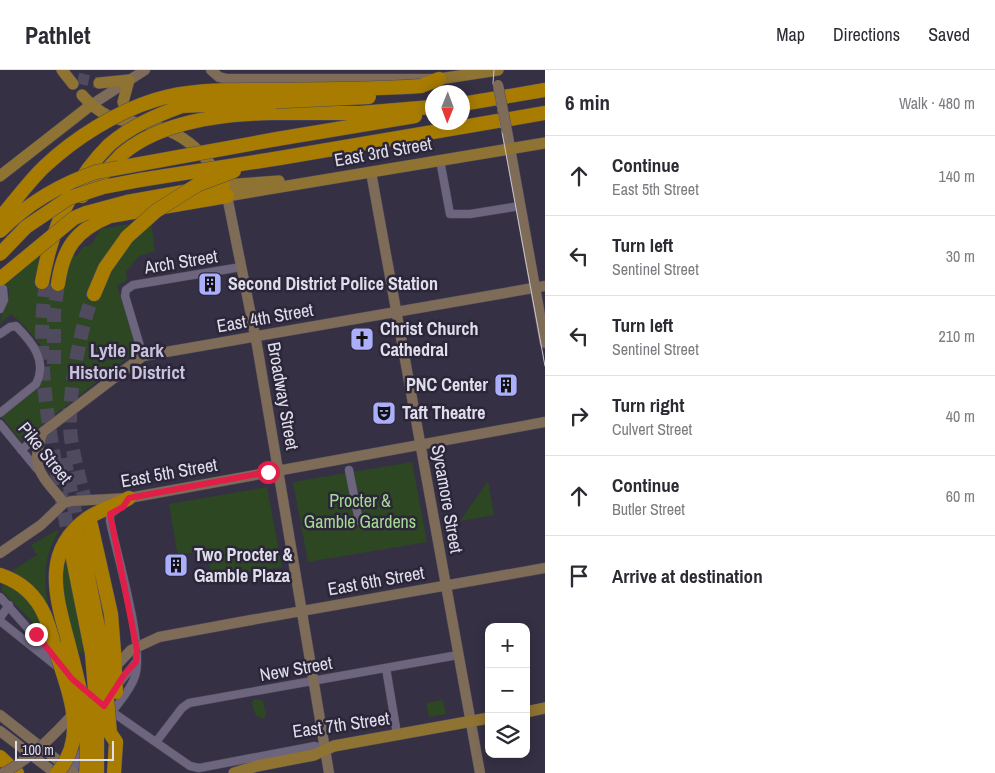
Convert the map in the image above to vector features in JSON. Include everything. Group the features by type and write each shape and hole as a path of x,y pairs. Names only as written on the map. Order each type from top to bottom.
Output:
{"highway":[{"path":"49,283 52,238 63,212 94,160 127,130 154,116 182,106 205,103 345,99 383,95 421,86 439,79"},
{"path":"0,218 45,166 80,139 116,116 157,99 191,92 226,90 421,86"},
{"path":"470,103 545,90"},
{"path":"49,283 64,225 84,193 121,155 151,137 177,126 213,118 271,113 360,113 425,108"},
{"path":"0,231 14,217 42,196 78,178 96,172 425,112"},
{"path":"0,254 35,219 69,198 102,187 545,113"},
{"path":"94,294 105,268 127,237 156,211 197,185 280,158"},
{"path":"49,283 59,273 70,246 79,233 93,223 110,216 225,190"},
{"path":"2,284 58,230 74,218 127,202 225,190"},
{"path":"78,773 88,740 84,707 55,591 56,567 61,549 69,536 87,519 129,498"},
{"path":"56,773 67,760 75,734 69,678 50,620 47,571 54,545 64,530 81,514 105,500"},
{"path":"91,524 111,614 103,653 97,714 97,773"},
{"path":"75,540 103,653 110,733 116,742 114,773"},
{"path":"0,575 16,581 36,598 50,620"},
{"path":"0,757 17,773"}],"main road":[{"path":"0,176 91,106 144,70"},
{"path":"211,70 219,77 227,79 439,79 496,70 520,206 540,287 545,343"},
{"path":"64,72 76,81"},
{"path":"99,82 128,80"},
{"path":"128,80 124,107 132,123"},
{"path":"82,95 91,106"},
{"name":"Broadway Street","path":"91,106 107,116 168,130 194,145 207,159 225,190 255,336 329,773"},
{"name":"East 3rd Street","path":"225,190 339,178 545,143"},
{"name":"Sycamore Street","path":"371,172 480,773"},
{"name":"East 4th Street","path":"42,432 143,356 540,287"},
{"name":"East 5th Street","path":"64,503 97,498 105,500 129,498 545,422"},
{"path":"37,470 37,449 42,432"},
{"name":"Pike Street","path":"37,470 64,503"},
{"path":"0,553 17,543 64,503"},
{"name":"East 6th Street","path":"3,773 45,743 124,656 137,646 173,633 545,568"},
{"path":"530,711 545,708"},
{"path":"0,715 78,773"},
{"name":"East 7th Street","path":"326,749 397,734 485,719"},
{"path":"0,731 56,773"},
{"path":"234,773 257,766 307,757 326,749"}],"street":[{"path":"440,160 450,214 470,214 520,206"},
{"name":"Arch Street","path":"143,356 125,296 126,290 133,285 242,267"},
{"path":"0,309 4,300 2,284"},
{"path":"0,334 10,327 16,326 35,347 40,363 39,375 34,387 0,412"},
{"name":"Pike Street","path":"0,424 37,470"},
{"name":"East 4th Street","path":"22,450 42,432"},
{"path":"349,470 359,522"},
{"path":"78,773 112,712 134,679 137,670 135,632 110,521 110,514 123,507 129,498"},
{"path":"0,597 36,634 69,678"},
{"path":"8,606 0,620 50,658 69,678 104,706 190,766 199,770"},
{"name":"New Street","path":"156,742 182,708 189,703 458,655"},
{"path":"78,773 95,719 124,675 136,662"},
{"path":"386,668 397,734"},
{"name":"East 7th Street","path":"199,770 315,746 326,749"}],"green space":[{"path":"151,222 155,251 139,256 126,272 127,280 117,286 136,346 135,352 21,441 0,415 50,376 50,364 39,342 11,314 0,324 9,288 0,289 41,254 36,281 61,285 72,254 77,256 83,247 91,245 101,229 129,224 96,271 88,290 100,296 121,256"},
{"name":"Procter & Gamble Gardens","path":"412,462 427,542 308,562 293,482"},
{"path":"488,481 494,515 460,521"},
{"name":"Procter & Gamble Gardens","path":"267,487 282,567 211,579 208,550 184,554 184,556 178,557 169,504"},
{"path":"57,530 59,531 49,551 45,582 50,614 11,574 14,572 13,570 37,555 31,545"},
{"path":"65,549 83,655 75,647 59,587"},
{"path":"4,580 20,589 44,620 38,627 1,590"},
{"path":"255,699 263,701 266,715 264,718 258,717 255,713 252,702"},
{"path":"443,700 446,714 429,717 426,703"}],"tunnel":[{"path":"78,78 99,83"},
{"path":"46,283 42,348 44,381 52,447 70,544"},
{"path":"54,364 54,312 58,284"},
{"path":"91,525 75,460 70,424 75,365 84,325 94,294"},
{"path":"64,458 80,535"}],"tram line":[{"path":"494,70 493,83 545,366"}],"place":[{"name":"Second District Police Station","path":"210,284"},
{"name":"Christ Church Cathedral","path":"362,339"},
{"name":"PNC Center","path":"506,385"},
{"name":"Taft Theatre","path":"384,413"},
{"name":"Two Procter & Gamble Plaza","path":"176,565"}],"district":[{"name":"Lytle Park Historic District","path":"127,361"}],"route":[{"path":"36,634 72,679 104,706 124,675 136,662 137,650 135,632 110,514 116,509 123,507 129,498 268,472"}]}
